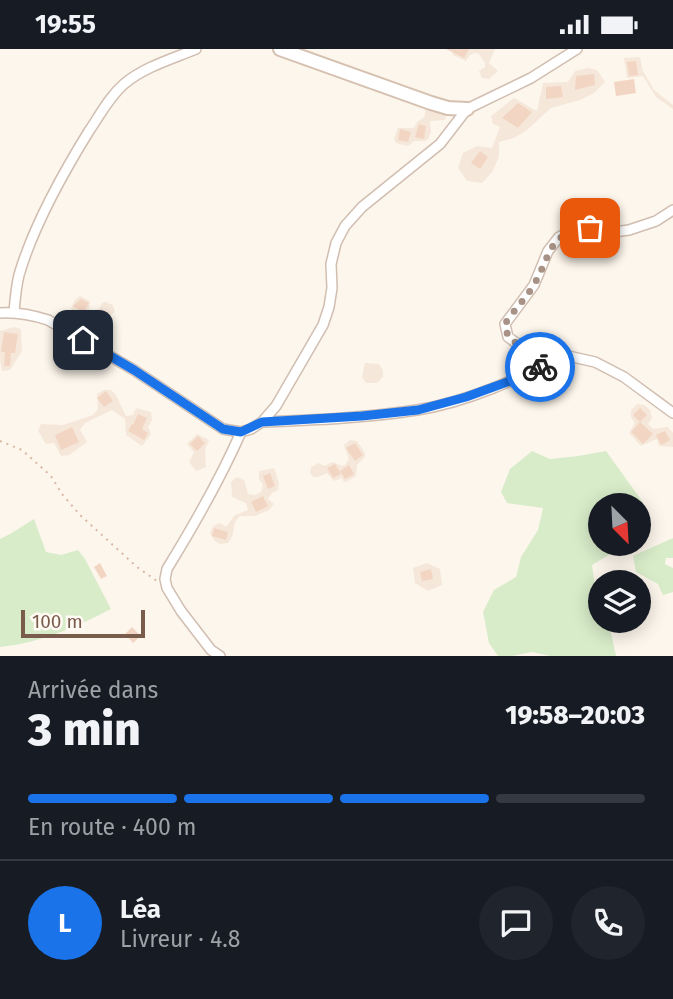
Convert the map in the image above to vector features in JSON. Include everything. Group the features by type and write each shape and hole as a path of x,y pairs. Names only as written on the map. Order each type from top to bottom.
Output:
{"street":[{"path":"14,312 19,275 43,217 79,148 111,98 125,83 144,71 196,49"},
{"path":"262,422 276,406 323,325 332,288 331,264 336,243 345,226 381,190 440,144 467,110 531,78 578,49"},
{"path":"285,50 431,103 467,110"},
{"path":"673,210 656,221 629,230 606,233 590,228 575,229 559,237 548,251 534,285 505,324 508,337 519,345 595,362 624,377 673,413"},
{"path":"0,313 14,312 48,320 134,370 223,429 241,432 262,422 362,416 418,410 451,403 524,376 563,356"},
{"path":"220,656 211,650 181,611 164,579 167,569 202,512 241,432"}],"path":[{"path":"0,442 22,450 51,476 80,515 137,567 167,588"}],"shaded area":[{"path":"453,49 495,49 489,63 498,71 489,79 482,78 479,71 485,67 485,63 479,54 470,55 466,61 453,55"},
{"path":"640,57 643,71 654,90 673,105 673,109 656,97 643,76 627,78 624,58"},
{"path":"588,68 597,70 605,82 594,93 551,108 527,130 514,138 499,142 499,157 492,172 482,183 467,181 458,168 463,153 477,146 492,148 500,127 493,124 491,116 514,98 537,111 543,83 568,82 575,71"},
{"path":"426,103 447,108 445,120 430,121 431,132 425,141 414,141 408,146 396,143 394,139 398,128 413,128 425,115"},
{"path":"80,296 90,301 89,312 99,309 103,302 106,302 113,305 115,312 109,316 95,311 80,315 71,309"},
{"path":"14,327 21,329 22,351 10,370 2,371 0,331"},
{"path":"365,363 379,364 383,370 383,377 377,383 366,383 362,377"},
{"path":"111,390 116,395 126,416 133,415 136,408 151,412 152,420 148,427 151,434 142,446 126,435 125,419 112,410 85,423 80,430 87,442 69,455 61,456 54,443 46,444 38,431 41,424 63,425 93,415 98,409 97,394"},
{"path":"637,404 650,410 652,418 648,424 653,429 668,427 673,433 673,447 659,446 657,439 641,446 629,433 635,423 631,410"},
{"path":"197,434 209,440 205,450 206,467 196,471 189,462 194,452 187,444"},
{"path":"350,440 357,441 365,453 365,457 357,465 356,476 346,482 342,478 334,481 327,473 313,477 310,473 311,467 319,463 324,466 333,462 345,465 349,459 344,445"},
{"path":"274,468 279,483 278,490 268,499 274,504 269,510 255,516 240,516 235,522 228,543 220,544 214,540 210,533 213,526 220,523 226,527 235,515 248,510 246,503 232,497 231,482 237,477 244,480 248,494 255,495 261,492 263,485 259,479 259,471"},
{"path":"427,563 440,569 442,585 428,591 415,583 413,568"}],"green space":[{"path":"532,451 550,459 606,451 636,493 588,493 588,557 605,557 592,565 593,570 588,570 588,633 611,633 616,656 550,656 532,652 498,656 489,643 483,612 494,590 516,577 521,557 538,530 543,508 507,503 501,492 510,469"},
{"path":"34,519 46,552 61,555 78,550 111,609 57,633 0,647 0,539"},
{"path":"673,538 673,558 666,558 665,564 673,568 673,592 663,595 658,584 651,580 651,570 636,570 633,557 651,557 651,548"}],"building":[{"path":"446,49 469,49 464,58"},
{"path":"636,61 638,75 629,76 627,62"},
{"path":"594,74 595,85 575,90 576,76"},
{"path":"634,79 636,93 616,96 614,82"},
{"path":"561,86 563,97 546,99 546,87"},
{"path":"518,103 532,112 518,128 502,118"},
{"path":"419,124 426,126 424,139 415,137"},
{"path":"400,129 411,132 408,142 398,140"},
{"path":"480,151 488,157 480,169 471,163"},
{"path":"81,299 89,303 83,313 73,306"},
{"path":"4,332 18,334 15,353 11,353 10,366 4,366 5,352 1,352"},
{"path":"106,391 113,401 104,407 97,398"},
{"path":"640,408 647,415 640,422 633,415"},
{"path":"138,414 147,418 142,429 148,433 144,440 128,431"},
{"path":"640,422 653,434 643,444 631,432"},
{"path":"72,427 79,442 61,450 55,435"},
{"path":"665,431 670,440 661,445 656,435"},
{"path":"198,436 205,443 197,451 190,444"},
{"path":"355,443 363,455 355,461 346,448"},
{"path":"335,464 341,474 333,478 327,468"},
{"path":"349,465 354,474 345,479 340,471"},
{"path":"270,473 275,486 268,489 263,476"},
{"path":"263,496 268,506 256,512 251,502"},
{"path":"214,528 228,532 226,540 212,536"},
{"path":"100,563 107,576 101,579 94,567"},
{"path":"431,569 433,579 422,581 420,572"},
{"path":"132,627 141,636 133,643 125,634"}],"way so far":[{"path":"540,367 563,356 519,345 508,337 505,324 534,285 548,251 559,237 575,229 590,228"}],"route":[{"path":"83,340 223,429 232,432 251,429 262,422 418,410 451,403 524,376 540,367"}]}
